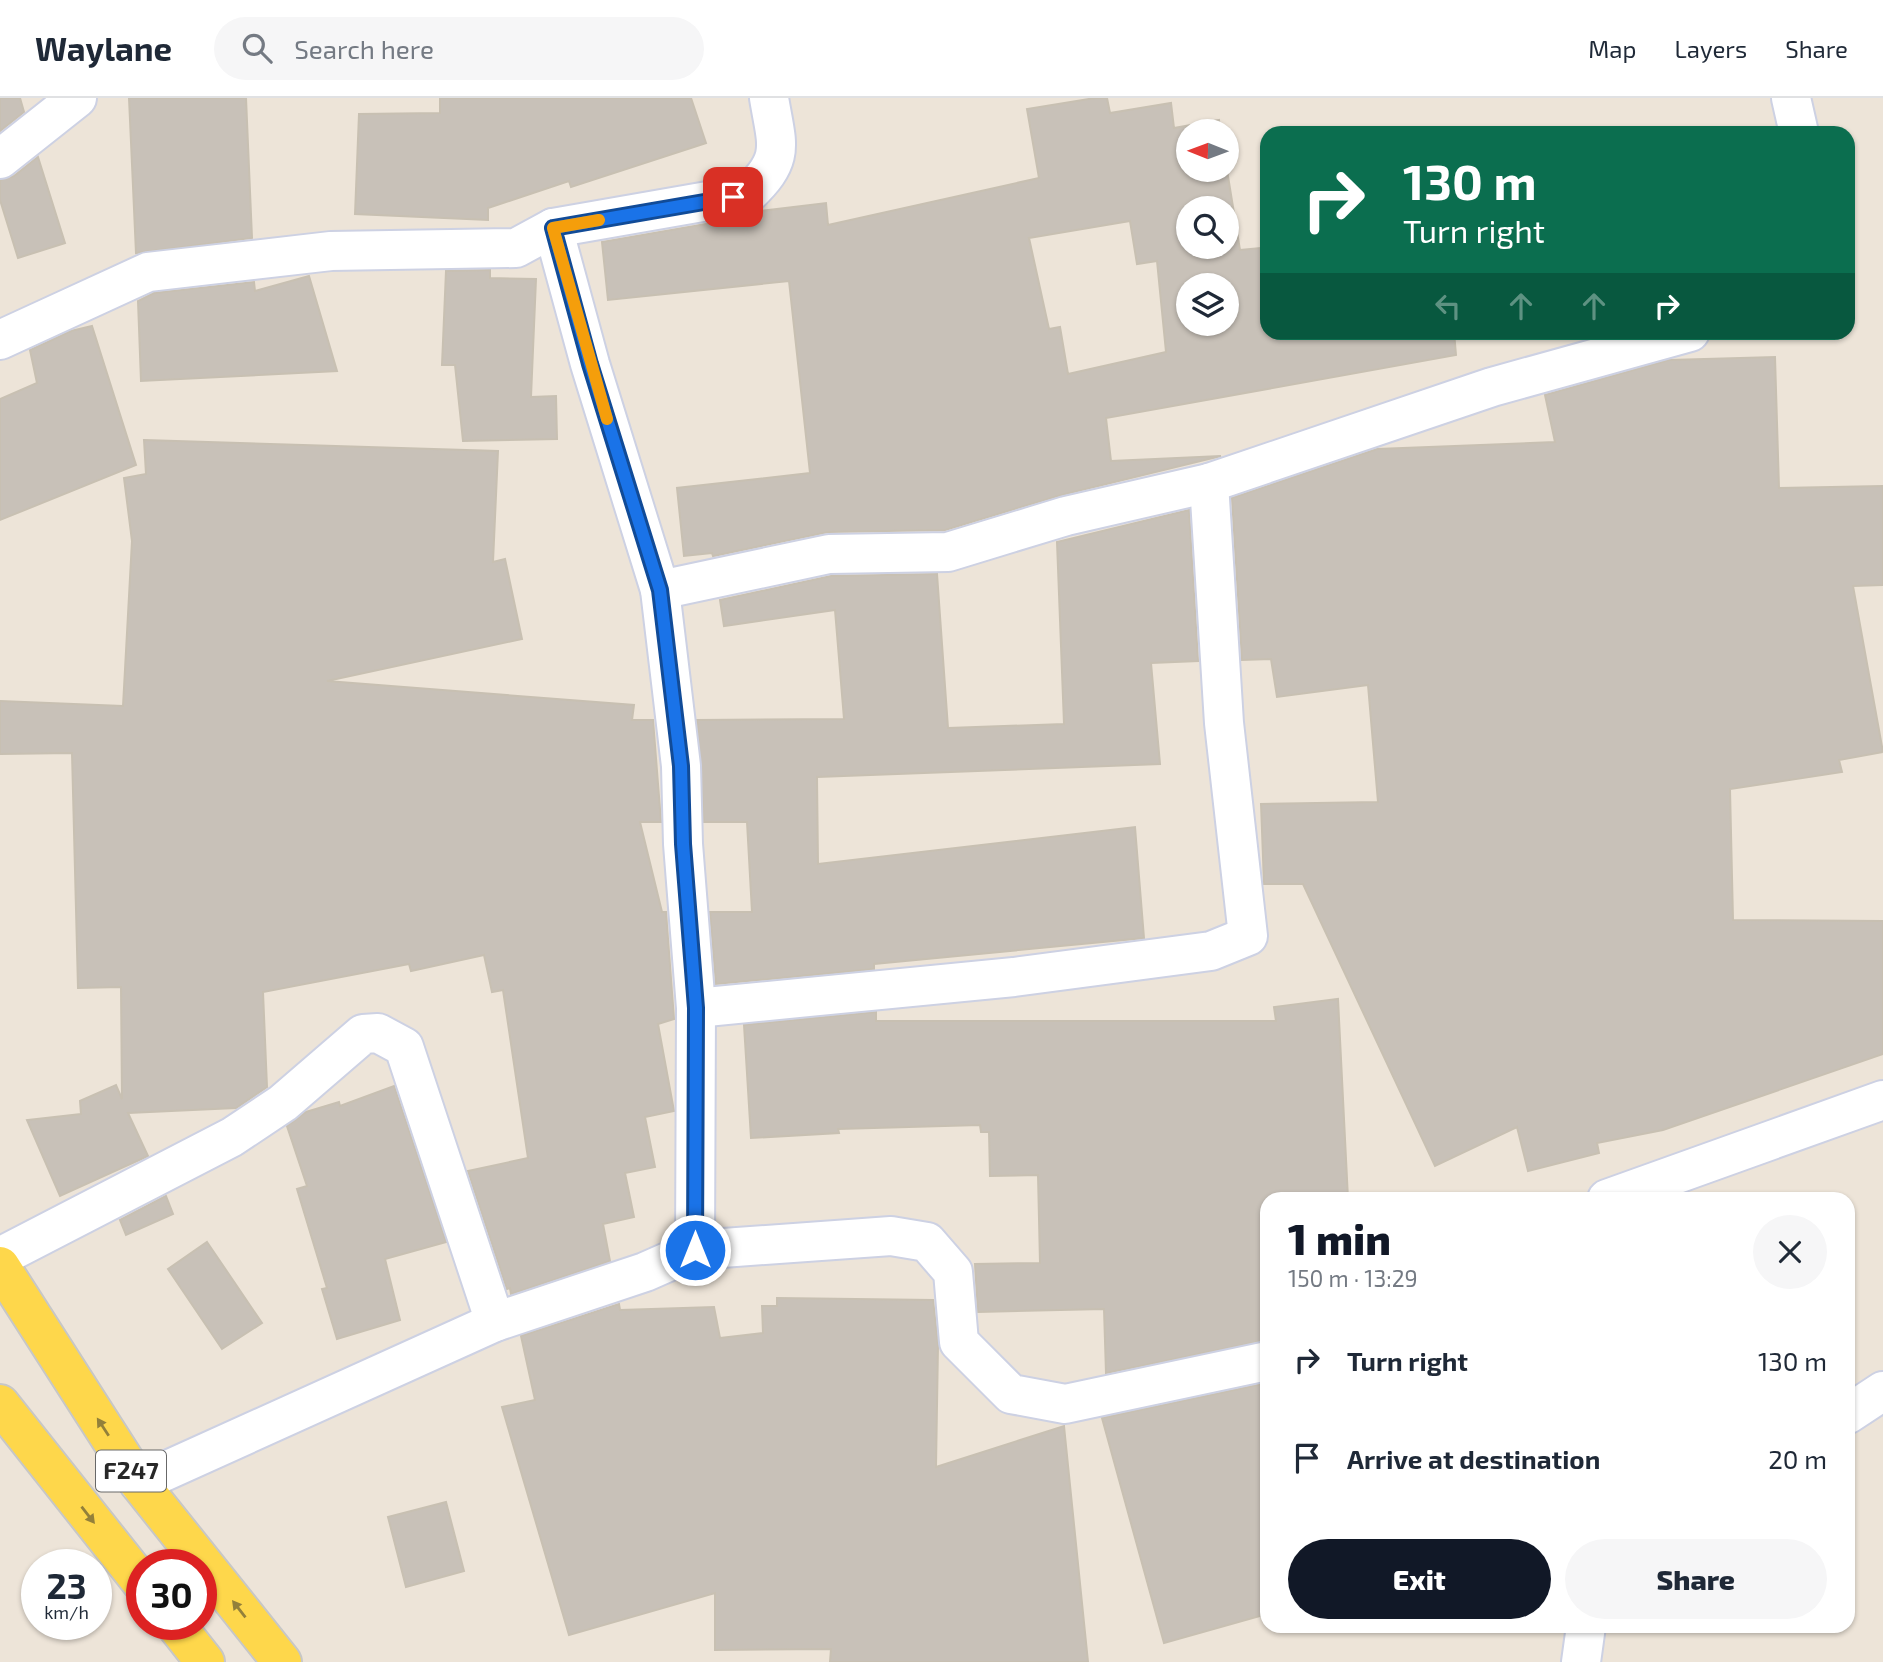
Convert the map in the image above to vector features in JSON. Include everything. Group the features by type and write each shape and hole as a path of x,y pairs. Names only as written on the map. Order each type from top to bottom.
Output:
{"main road":[{"name":"F247","path":"0,1266 139,1483 282,1662"},
{"name":"F247","path":"0,1404 126,1563"},
{"path":"188,1640 205,1662"}],"street":[{"path":"0,159 77,98"},
{"path":"0,340 148,272 331,251 516,248 553,228 748,194 768,175 777,151 769,98"},
{"path":"1791,98 1797,126"},
{"path":"553,228 590,364 660,590 681,766 683,844 696,1008 695,1250"},
{"path":"660,590 829,554 948,552 1066,516 1209,483 1492,387 1661,340"},
{"path":"696,1008 1053,972 1211,951 1248,936 1224,723 1209,483"},
{"path":"0,1257 232,1137 283,1103 363,1034 378,1033 404,1046 495,1322"},
{"path":"1626,1192 1883,1100"},
{"path":"139,1483 495,1322 645,1272 695,1250 891,1236 927,1242 953,1272 959,1342 1011,1394 1065,1404 1260,1362"},
{"path":"1855,1409 1883,1391"},
{"path":"1581,1662 1585,1633"}],"building":[{"path":"0,98 20,98 24,112 0,131"},
{"path":"129,98 246,98 252,238 136,253"},
{"path":"440,98 691,98 706,143 571,187 569,181 488,208 488,220 355,214 359,114 440,113"},
{"path":"1095,98 1107,98 1110,113 1171,103 1176,128 1176,182 1229,182 1231,196 1176,196 1176,259 1239,259 1239,244 1240,250 1260,248 1260,340 1455,340 1456,355 1106,418 1111,461 1221,456 1061,495 945,530 828,532 713,556 712,553 684,556 677,488 810,473 789,281 608,300 602,242 752,216 761,211 826,203 828,225 1039,178 1027,109","holes":["1130,221 1137,264 1157,261 1166,352 1068,374 1060,327 1049,329 1029,238"]},
{"path":"38,157 65,243 18,258 0,200 0,180 14,176"},
{"path":"490,270 490,278 536,279 531,397 556,396 557,439 463,441 455,365 442,365 446,271"},
{"path":"309,276 337,371 141,381 138,301 154,293 254,282 255,291"},
{"path":"92,326 136,465 0,520 0,399 37,383 30,350 71,331"},
{"path":"1775,357 1779,488 1883,486 1883,585 1853,586 1883,752 1839,760 1842,772 1730,789 1733,920 1883,921 1883,1054 1663,1130 1597,1143 1599,1153 1528,1171 1517,1127 1435,1166 1303,884 1264,884 1261,804 1378,802 1368,685 1277,697 1271,659 1242,660 1232,498 1377,449 1555,442 1545,395 1669,360"},
{"path":"144,440 498,451 493,562 505,559 522,639 327,681 634,705 632,720 653,720 661,822 640,822 662,912 666,912 674,1019 658,1024 674,1111 645,1117 655,1167 625,1173 634,1217 603,1224 610,1261 511,1294 510,1288 507,1289 468,1171 528,1158 503,990 492,992 484,955 411,971 409,964 263,992 267,1087 236,1108 128,1113 148,1156 60,1196 27,1120 81,1114 80,1101 116,1085 122,1099 121,987 78,988 72,753 0,754 0,701 123,706 132,541 124,478 146,474"},
{"path":"1189,510 1198,661 1151,663 1160,764 817,777 818,864 1135,827 1144,938 874,964 874,969 716,984 710,912 752,912 747,822 704,822 697,720 844,719 835,610 724,626 720,600 831,576 937,574 948,728 1064,724 1057,542"},
{"path":"1338,999 1348,1192 1260,1192 1260,1341 1106,1373 1104,1309 978,1312 975,1264 1040,1263 1038,1175 990,1176 989,1132 981,1132 980,1125 838,1129 839,1133 751,1138 744,1025 876,1012 876,1021 1276,1021 1274,1007"},
{"path":"394,1086 446,1242 385,1259 400,1320 337,1339 322,1289 327,1288 297,1189 307,1186 287,1126 306,1112 339,1102 340,1106"},
{"path":"166,1196 173,1214 126,1235 120,1220"},
{"path":"207,1242 262,1323 222,1349 168,1269"},
{"path":"777,1298 933,1300 938,1345 936,1467 1064,1426 1088,1662 830,1662 831,1649 715,1650 715,1593 569,1635 502,1407 535,1400 521,1336 619,1304 620,1310 714,1307 720,1338 763,1333 762,1306 777,1306"},
{"path":"1260,1384 1260,1616 1164,1643 1102,1418"},
{"path":"446,1502 464,1571 406,1587 388,1517"}],"slow traffic":[{"path":"599,220 553,228 607,419"}],"route":[{"path":"695,1250 696,1008 683,844 681,766 660,590 590,364 553,228 733,197"}]}
